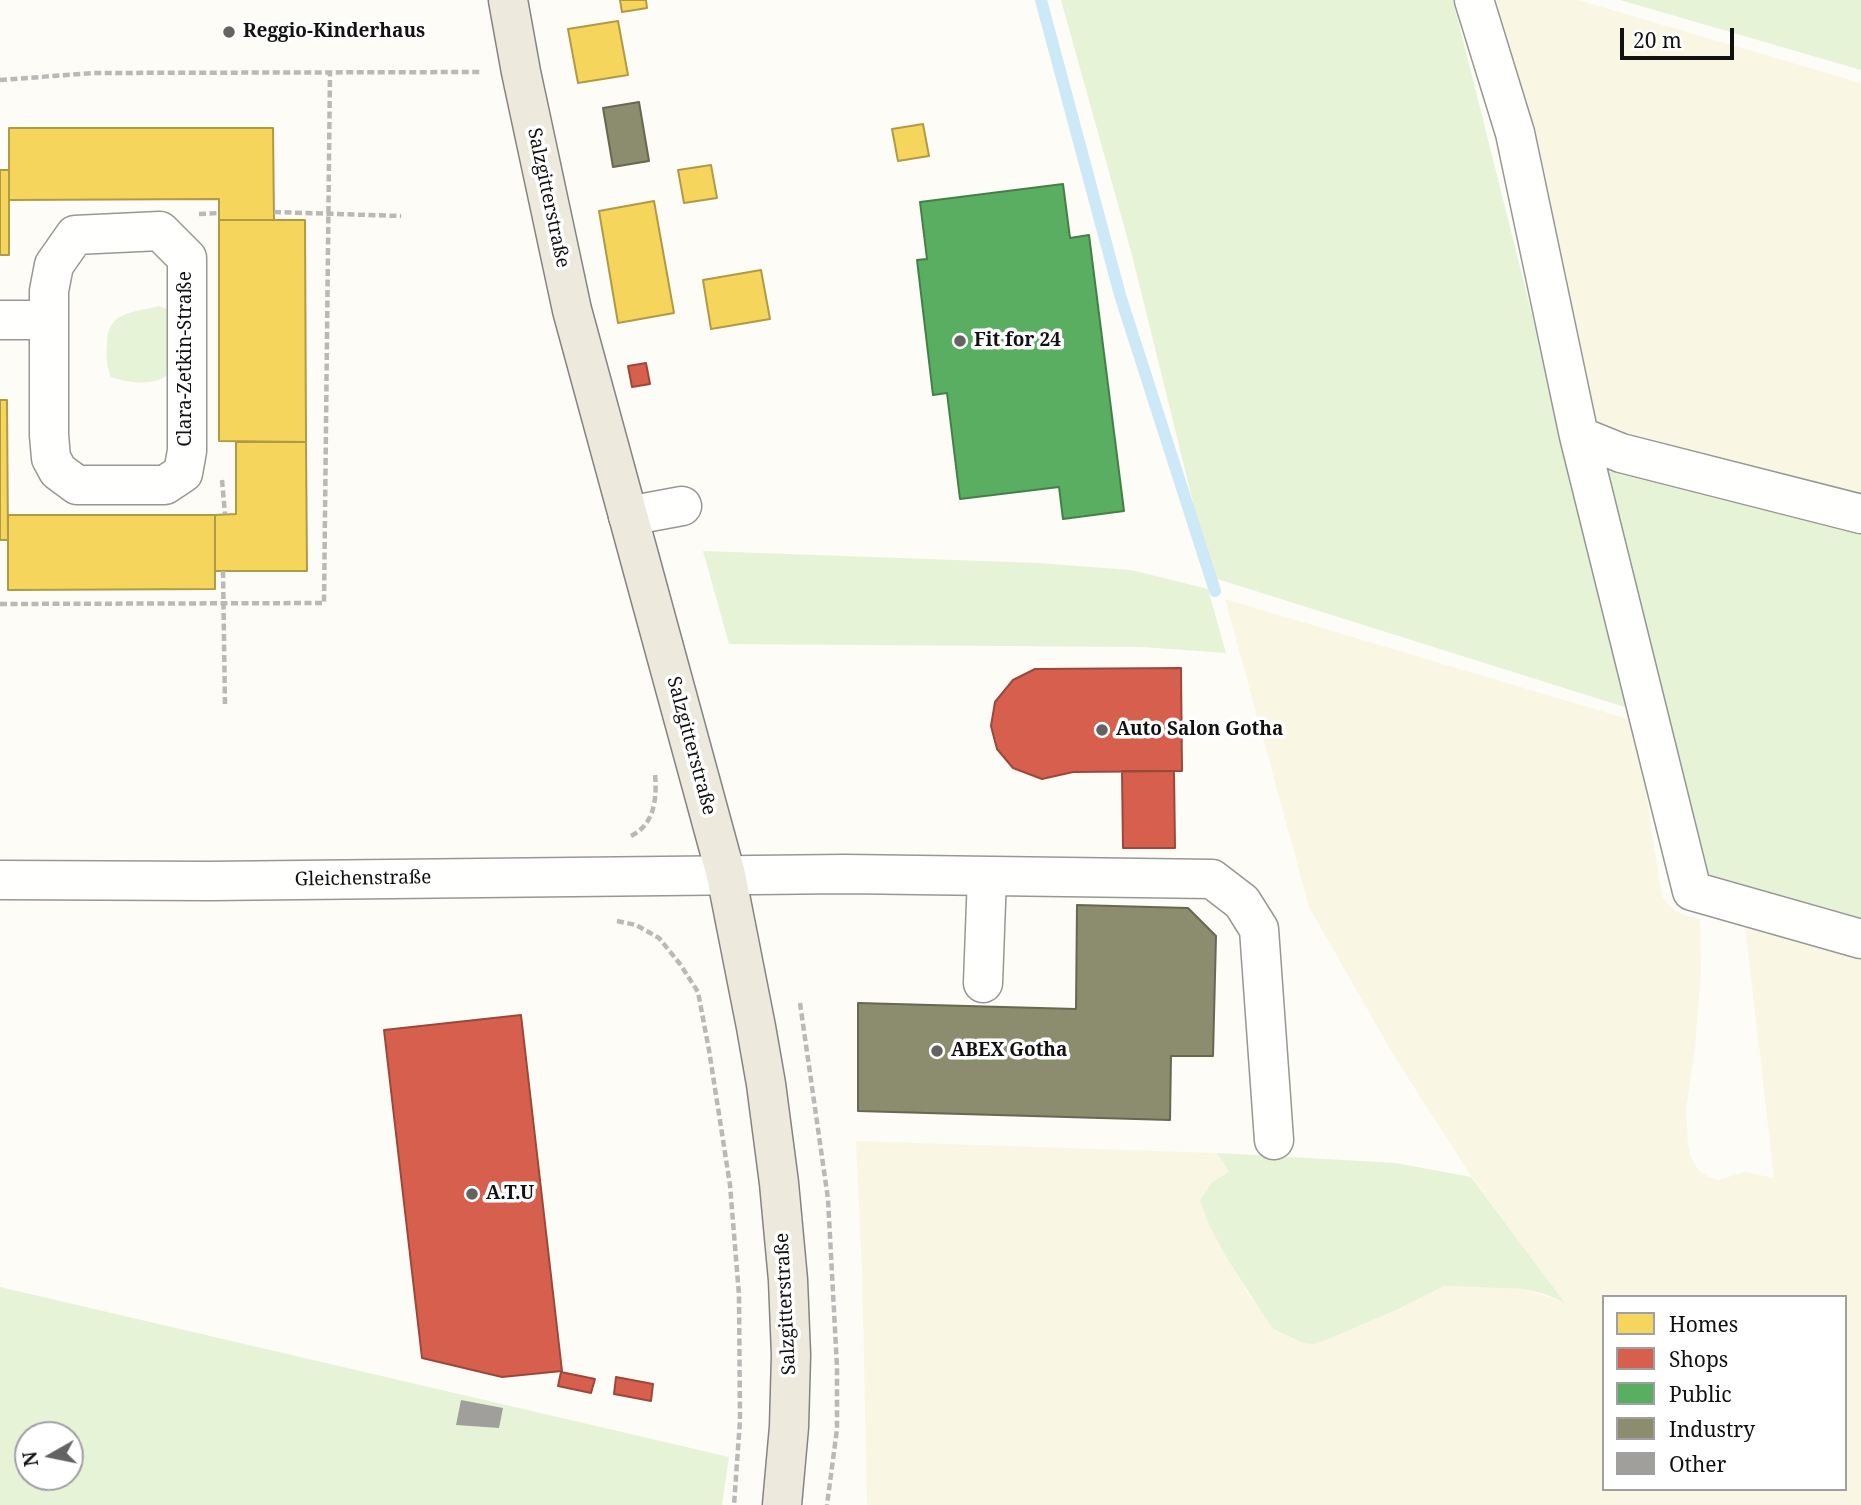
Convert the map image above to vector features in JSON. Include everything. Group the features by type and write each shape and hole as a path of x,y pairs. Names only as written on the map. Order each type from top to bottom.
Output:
{"main road":[{"name":"Salzgitterstraße","path":"508,0 572,310 726,875 766,1084 788,1280 791,1355 789,1427 782,1505"}],"street":[{"path":"1474,0 1515,133 1579,436 1692,891 1861,939"},
{"name":"Clara-Zetkin-Straße","path":"160,232 187,258 187,451 183,472 165,485 77,485 58,471 51,458 49,435 48,320 49,291 54,265 75,235 160,232"},
{"path":"0,320 48,320"},
{"path":"1579,436 1621,453 1861,514"},
{"path":"628,516 682,506"},
{"name":"Gleichenstraße","path":"0,880 211,881 726,875 1212,879 1242,902 1259,929 1274,1140"},
{"path":"983,983 987,876"}],"path":[{"path":"0,604 324,603 330,72"},
{"path":"0,80 94,73 521,72"},
{"path":"274,212 401,216"},
{"path":"223,571 225,706"},
{"path":"627,838 638,832 651,817 656,795 653,764"},
{"path":"617,921 636,925 659,938 698,992 730,1185 739,1295 740,1420 733,1505"}],"shaded area":[{"path":"1496,0 1578,0 1861,83 1861,504 1594,426"},
{"path":"1225,599 1628,719 1638,741 1662,897 1672,908 1684,915 1700,919 1701,972 1695,1048 1686,1110 1691,1158 1699,1171 1709,1177 1718,1180 1745,1172 1774,1178 1745,925 1861,948 1861,1505 867,1505 862,1268 856,1141 1217,1153 1229,1172 1212,1182 1211,1229 1249,1295 1264,1316 1331,1338 1444,1286 1523,1289 1564,1302 1471,1176 1394,1056 1309,907"}],"green space":[{"path":"1061,0 1453,0 1631,709 1214,578 1131,251"},
{"path":"1620,0 1861,0 1861,70"},
{"path":"159,306 167,309 171,315 171,370 164,378 144,383 111,377 106,353 111,325 123,315"},
{"path":"1602,465 1861,524 1861,920 1701,872"},
{"path":"703,551 1038,563 1131,570 1208,589 1226,653 1142,647 729,644"},
{"path":"1217,1153 1396,1163 1471,1177 1565,1303 1545,1294 1523,1289 1444,1286 1331,1338 1314,1344 1303,1343 1274,1329 1228,1260 1211,1229 1200,1201 1212,1182 1229,1172"},
{"path":"0,1287 729,1457 722,1505 0,1505"}],"building: Homes":[{"path":"620,0 646,0 647,8 622,12"},
{"path":"618,21 628,75 578,83 568,29"},
{"path":"923,124 929,156 898,161 892,129"},
{"path":"9,128 273,128 274,220 219,220 219,199 9,200"},
{"path":"711,165 717,198 684,203 678,170"},
{"path":"0,170 9,170 9,255 0,255"},
{"path":"654,201 674,313 618,323 599,211"},
{"path":"219,220 305,220 306,442 219,441"},
{"path":"761,270 770,319 711,329 703,280"},
{"path":"0,400 7,400 8,540 0,540"},
{"path":"236,442 306,442 307,571 215,571 215,515 236,514"},
{"path":"8,515 215,515 215,589 8,590"}],"building: Shops":[{"path":"646,363 650,384 632,387 628,366"},
{"path":"1181,668 1182,771 1073,772 1042,779 1013,768 997,749 991,726 995,702 1013,680 1035,669"},
{"path":"1122,771 1174,771 1175,848 1123,848"},
{"name":"A.T.U","path":"521,1015 562,1371 502,1377 422,1358 384,1030"},
{"path":"561,1372 595,1379 591,1393 558,1386"},
{"path":"616,1377 653,1384 651,1401 614,1394"}],"building: Public":[{"path":"1063,184 1070,238 1089,235 1124,511 1063,519 1059,487 960,499 947,393 933,395 917,260 927,259 920,202"}],"building: Industry":[{"path":"639,102 649,161 613,167 603,108"},
{"path":"1077,905 1188,908 1216,936 1213,1056 1171,1056 1170,1120 858,1111 858,1003 1076,1009"}],"building: Other":[{"path":"461,1400 503,1408 499,1428 456,1425"}],"waterway":[{"path":"1041,0 1120,295 1215,591"}],"place":[{"name":"Reggio-Kinderhaus","path":"229,32"},
{"name":"Fit for 24","path":"960,341"},
{"name":"Auto Salon Gotha","path":"1102,730"},
{"name":"ABEX Gotha","path":"937,1051"},
{"name":"A.T.U","path":"472,1194"}]}
